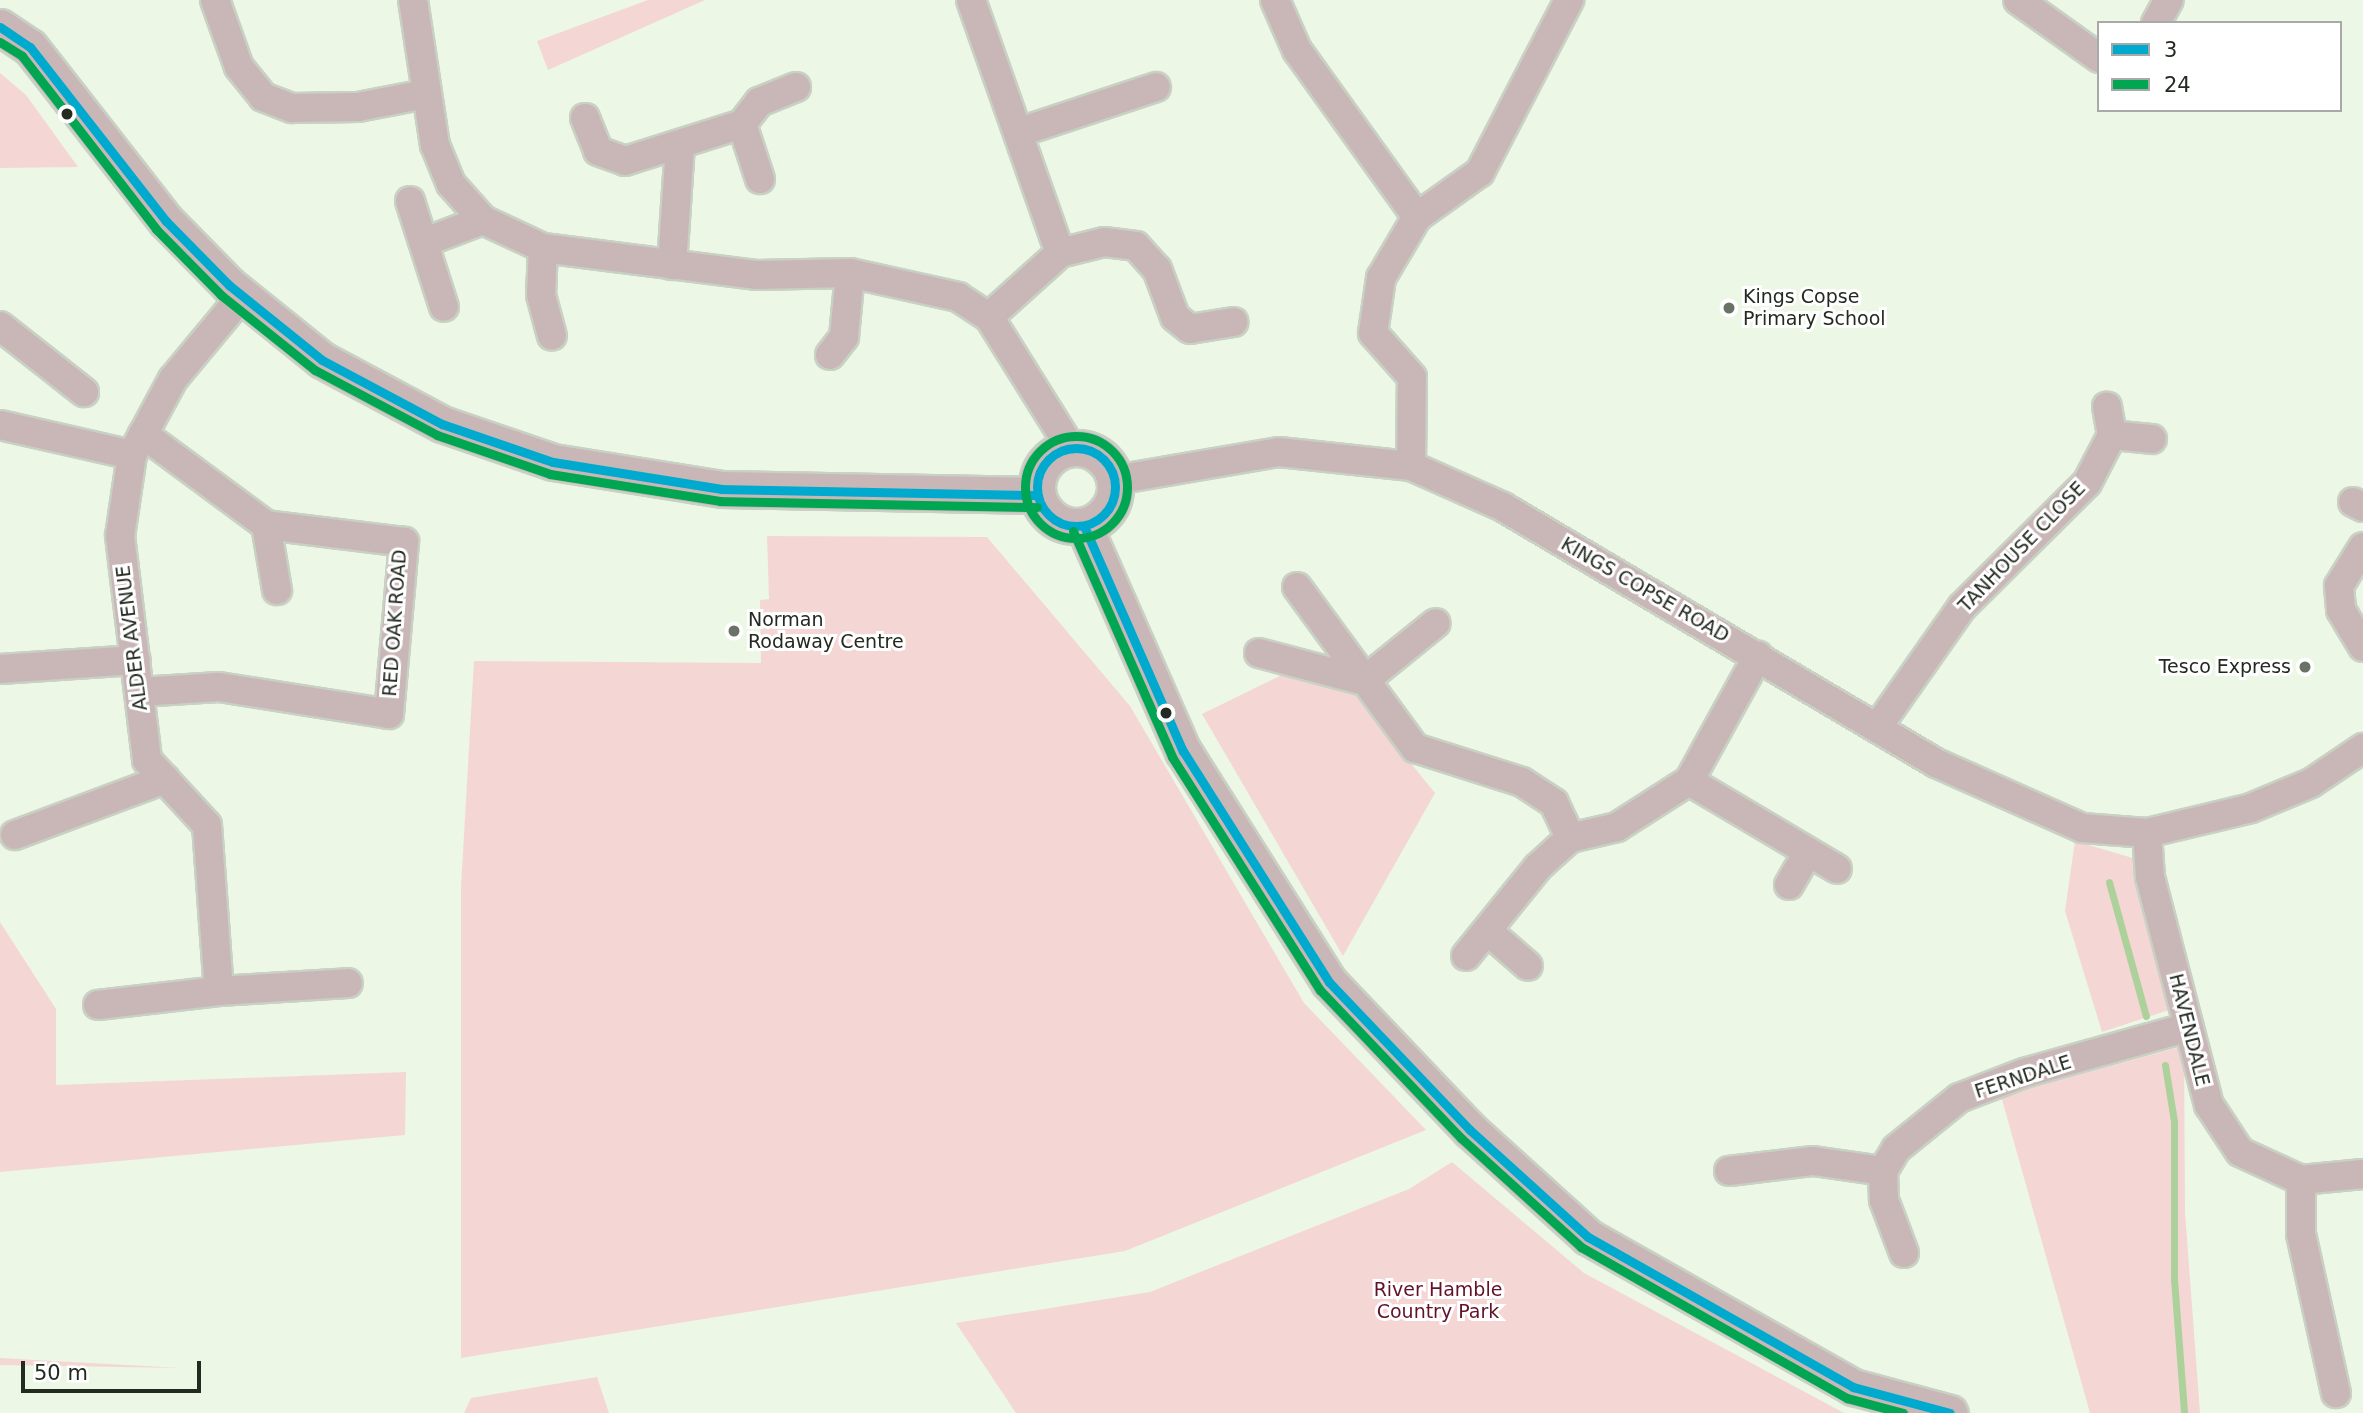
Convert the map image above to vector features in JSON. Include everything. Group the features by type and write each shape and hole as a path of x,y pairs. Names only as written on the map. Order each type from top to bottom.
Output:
{"street":[{"path":"215,0 239,67 263,97 292,108 358,107 426,94"},
{"path":"414,0 435,145 452,184 482,220 543,248 757,275 850,273 958,297 989,317 1071,448 1097,454 1115,480 1110,507 1084,526 1057,522 1037,495 1040,468 1071,448"},
{"path":"971,0 1020,132 1060,253"},
{"path":"1275,0 1297,50 1417,217"},
{"path":"1411,466 1412,377 1373,333 1381,278 1417,217 1479,172 1569,0"},
{"path":"2018,0 2097,57"},
{"path":"2157,21 2169,0"},
{"path":"0,27 30,47 166,221 242,296 322,360 442,424 553,463 722,489 1037,495"},
{"path":"584,118 598,151 625,161 742,124 759,102 796,87"},
{"path":"1020,132 1156,87"},
{"path":"742,124 760,179"},
{"path":"672,265 680,144"},
{"path":"410,201 444,307"},
{"path":"425,242 482,220"},
{"path":"989,317 1060,253 1104,242 1136,246 1157,269 1175,317 1190,329 1233,321"},
{"path":"543,248 541,295 552,336"},
{"path":"843,350 850,273"},
{"name":"ALDER AVENUE","path":"219,991 207,825 146,761 120,536 137,444 173,379 242,296"},
{"path":"0,326 84,392"},
{"path":"2107,406 2112,435 2152,439"},
{"path":"1,429 137,444"},
{"name":"TANHOUSE CLOSE","path":"1879,726 1962,607 2087,483 2112,435"},
{"name":"RED OAK ROAD","path":"137,444 266,525 404,542 389,714 219,687 139,692"},
{"name":"KINGS COPSE ROAD","path":"1115,480 1279,452 1411,466 1503,507 1879,726 1936,763 2081,828 2147,833 2251,807 2311,783 2363,748"},
{"path":"266,525 277,590"},
{"path":"1084,526 1183,751 1329,982 1470,1130 1588,1237 1853,1387 1950,1413"},
{"path":"2363,547 2339,586 2341,610 2363,647"},
{"path":"1297,587 1415,748 1522,782 1554,803 1570,838"},
{"path":"1364,681 1436,623"},
{"path":"1259,653 1364,681"},
{"path":"1466,956 1490,933 1538,867 1570,838 1617,827 1689,781 1758,656"},
{"path":"0,669 136,660"},
{"path":"15,835 165,779"},
{"path":"1689,781 1806,855 1837,869"},
{"name":"HAVENDALE","path":"2147,833 2150,877 2209,1105 2240,1152 2301,1180"},
{"path":"1789,885 1806,855"},
{"path":"1490,933 1528,966"},
{"path":"98,1005 219,991 348,983"},
{"name":"FERNDALE","path":"1883,1171 1896,1149 1959,1098 2024,1073 2189,1027"},
{"path":"1729,1171 1758,1177 1813,1161 1883,1171 1884,1200 1904,1242"},
{"path":"2336,1393 2301,1234 2301,1180 2363,1174"}],"green space":[{"path":"648,0 705,0 548,70 537,41"},
{"path":"0,73 26,95 78,167 0,168"},
{"path":"767,536 987,537 1130,706 1304,1003 1426,1130 1125,1251 461,1358 461,887 474,661 761,663 760,600 769,599"},
{"path":"1323,655 1435,793 1343,956 1202,714"},
{"path":"2075,841 2136,859 2175,1008 2102,1032 2065,911"},
{"path":"0,922 56,1009 56,1085 406,1072 405,1135 0,1172"},
{"path":"2184,1046 2185,1212 2200,1413 2090,1413 2001,1096"},
{"name":"River Hamble Country Park","path":"1452,1162 1584,1273 1844,1413 1016,1413 956,1323 1150,1292 1409,1189"},
{"path":"0,1358 181,1368 0,1365"},
{"path":"597,1377 609,1413 464,1413 471,1398"}],"waterway":[{"path":"2109,882 2146,1016"},
{"path":"2165,1065 2174,1121 2174,1279 2184,1413"}],"transit line":[{"name":"3","path":"0,27 30,47 166,221 229,285 322,360 442,424 553,462 722,489 1037,495"},
{"name":"24","path":"0,42 22,56 156,229 221,295 315,370 437,435 550,474 720,501 1037,507"},
{"name":"24","path":"1076,436 1096,439 1119,458 1124,467 1127,487 1124,507 1105,530 1096,535 1076,538 1056,535 1033,516 1028,507 1025,487 1028,467 1047,444 1056,439 1076,436"},
{"name":"3","path":"1076,448 1091,451 1104,459 1112,472 1115,487 1112,502 1104,515 1091,523 1076,526 1061,523 1048,515 1040,502 1037,487 1040,472 1048,459 1061,451 1076,448"},
{"name":"3","path":"1084,526 1183,751 1329,982 1470,1130 1588,1237 1853,1387 1950,1413"},
{"name":"24","path":"1073,531 1172,757 1320,990 1461,1138 1581,1247 1847,1398 1903,1413"}],"place":[{"name":"Kings Copse Primary School","path":"1729,308"},
{"name":"Norman Rodaway Centre","path":"734,631"},
{"name":"Tesco Express","path":"2305,667"}]}
